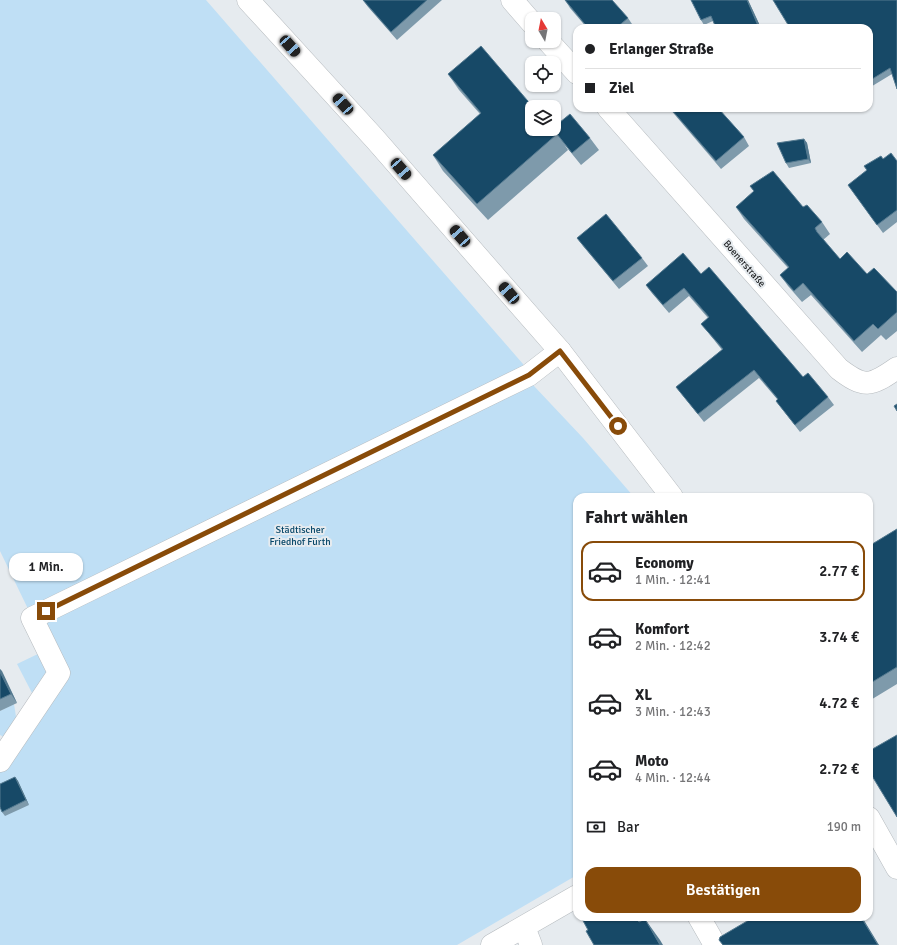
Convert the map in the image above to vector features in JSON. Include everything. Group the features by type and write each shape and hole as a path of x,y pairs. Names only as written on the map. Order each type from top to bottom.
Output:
{"main road":[{"path":"248,0 375,139 560,351 669,493"},
{"path":"512,0 525,15"},
{"path":"554,48 573,69"},
{"name":"Boenerstraße","path":"612,112 839,369 856,382 865,384 887,375 897,368"},
{"path":"0,761 59,673 32,618 529,375 560,351"},
{"path":"873,825 897,868"},
{"path":"492,945 528,936 573,899"},
{"path":"701,921 715,945"}],"green space":[{"name":"Städtischer Friedhof Fürth","path":"0,0 206,0 523,364 534,386 583,438 631,493 573,493 573,877 457,945 0,945 0,761 59,673 0,551"},
{"path":"42,652 51,671 36,692 32,693 17,664"},
{"path":"14,704 17,723 4,737 0,735 0,711"}],"building":[{"path":"363,0 427,0 391,32"},
{"path":"565,0 612,0 628,18 621,24 585,24"},
{"path":"691,0 747,0 757,24 714,24 711,16 701,20"},
{"path":"773,0 897,0 897,89 890,68 873,79 873,24 788,24"},
{"path":"481,46 527,100 525,100 525,136 555,136 477,204 433,155 481,113 448,74"},
{"path":"673,112 722,112 744,137 716,161"},
{"path":"570,114 590,138 572,153 559,136 561,136 561,121"},
{"path":"804,139 808,159 786,163 777,143"},
{"path":"891,153 897,161 897,210 877,225 848,185 867,170 864,166 881,156 883,159"},
{"path":"773,171 803,207 807,205 822,222 815,228 840,259 847,252 867,274 874,268 897,292 897,312 878,329 873,324 854,341 803,283 794,291 780,275 789,267 736,207 754,191 750,186"},
{"path":"606,214 642,258 613,281 577,238"},
{"path":"683,253 701,274 709,267 803,377 808,373 828,397 795,425 776,401 778,399 754,370 698,414 676,387 723,349 701,324 709,317 684,288 663,305 646,285"},
{"path":"897,404 897,411 894,406"},
{"path":"897,529 897,667 873,682 873,544"},
{"path":"0,672 11,694 0,699"},
{"path":"897,735 897,817 873,778 873,749"},
{"path":"15,777 26,800 2,812 0,807 0,784"},
{"path":"583,921 646,921 660,945 594,945 586,931 588,930"},
{"path":"747,921 863,921 878,945 723,945 719,940 720,937"}],"route":[{"path":"46,611 529,375 560,351 618,426"}]}
